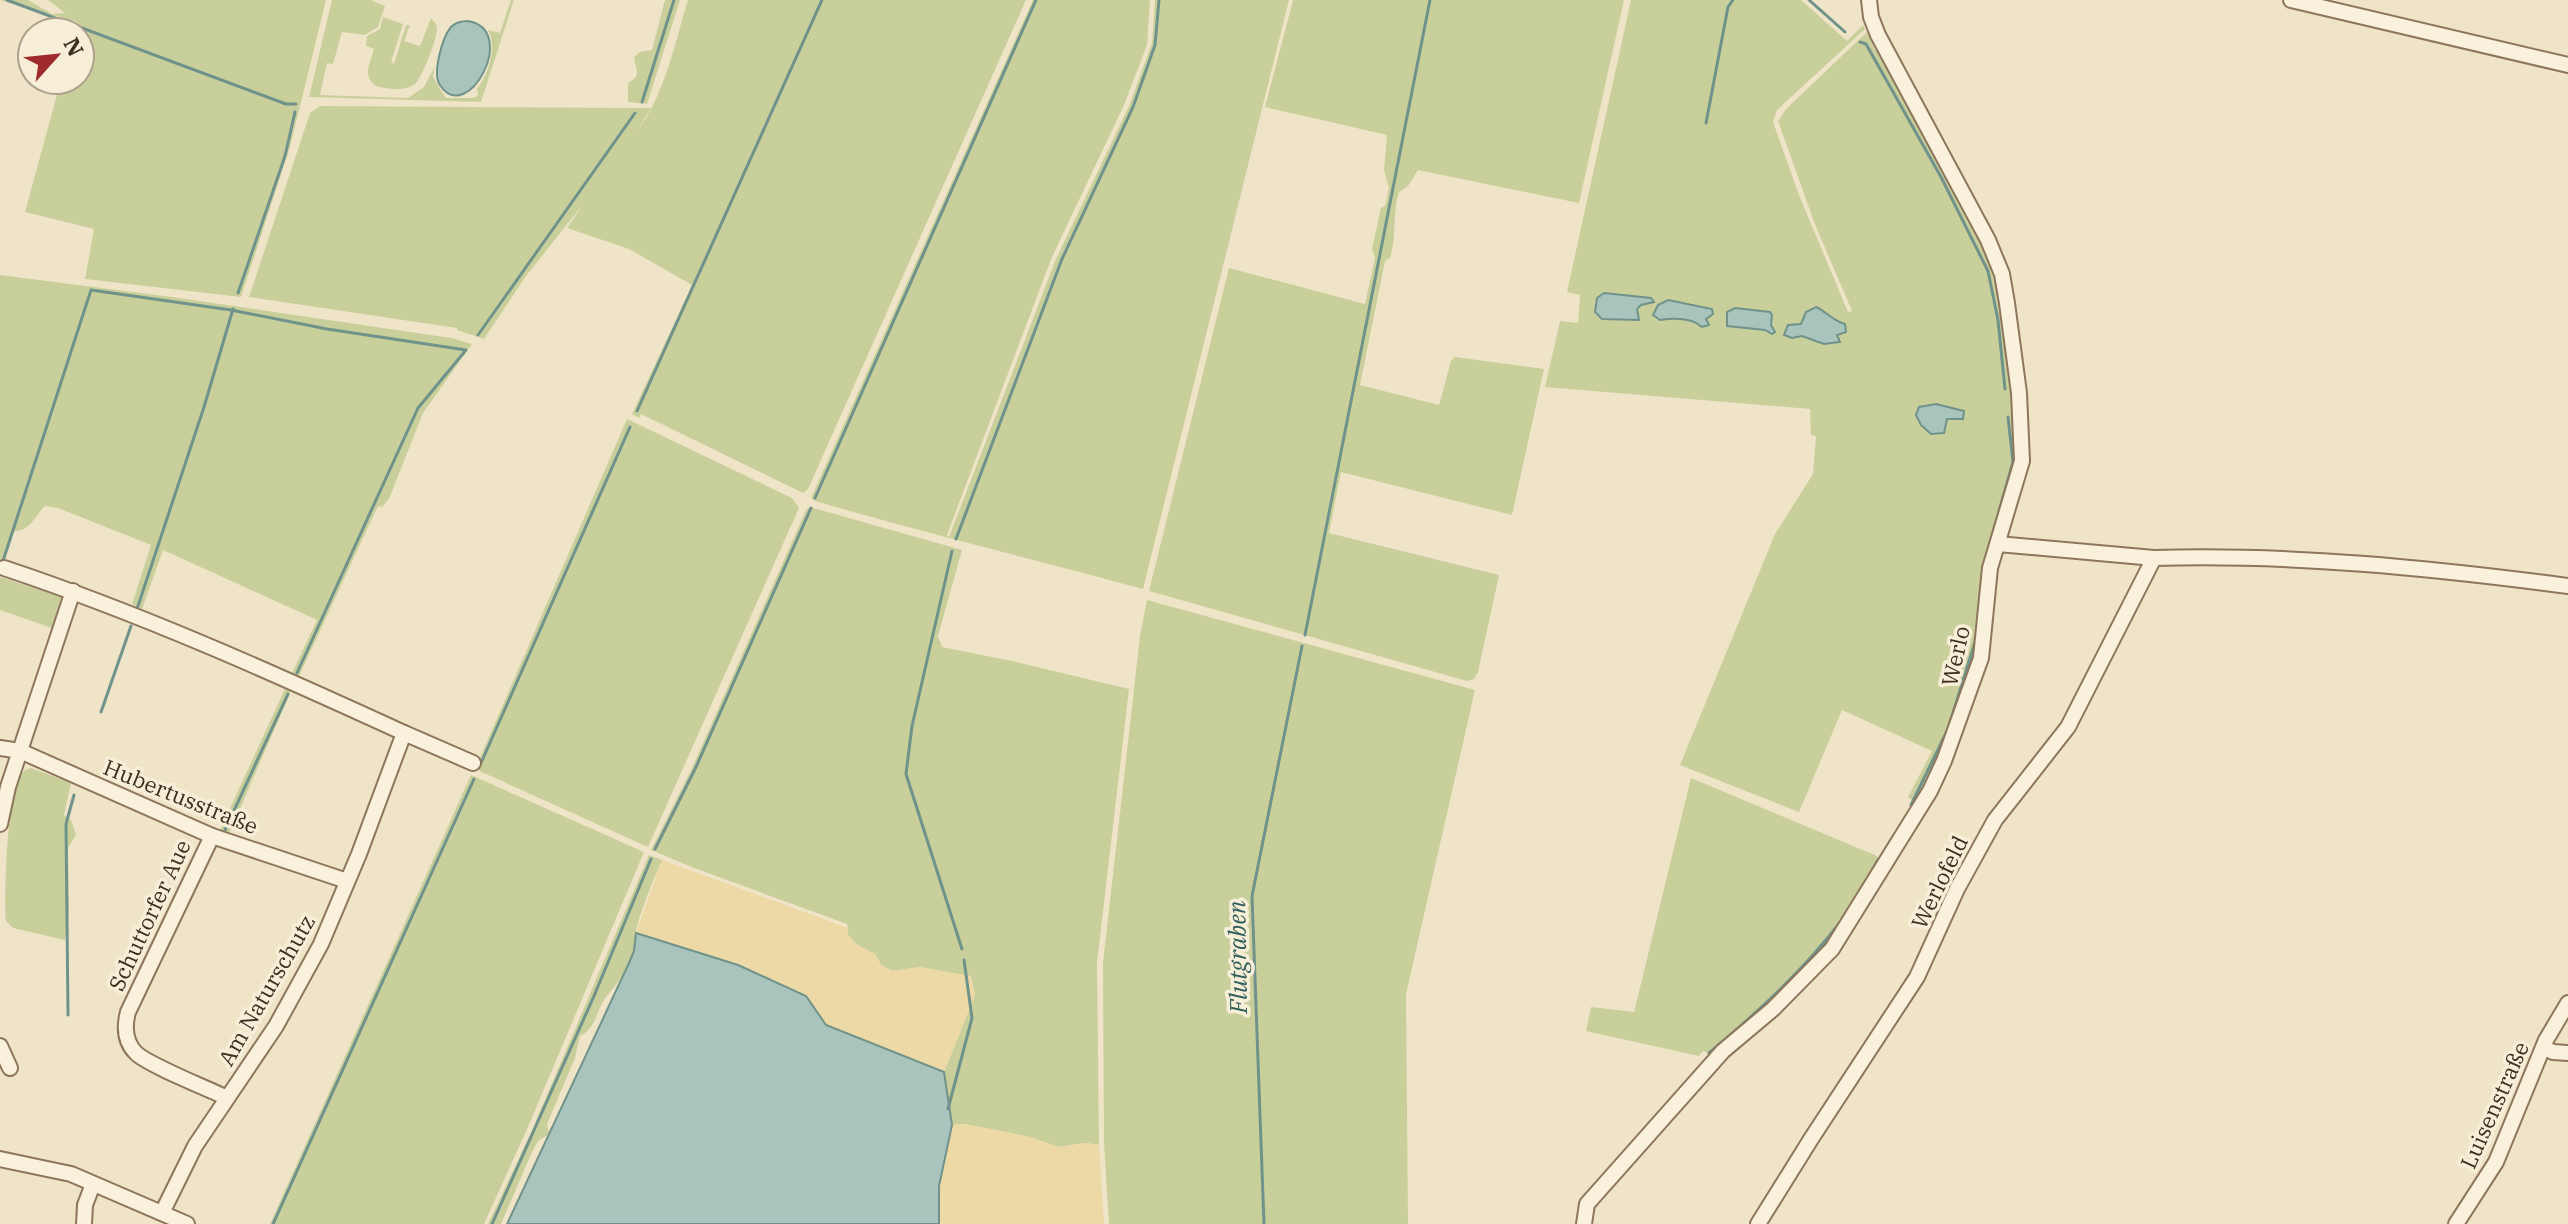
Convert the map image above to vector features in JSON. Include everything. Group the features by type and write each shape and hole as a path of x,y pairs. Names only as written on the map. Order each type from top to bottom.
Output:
{"street":[{"name":"Werlo","path":"1584,1224 1584,1210 1597,1191 1723,1051 1773,1009 1832,949 1930,791 1981,658 1990,568 2020,471 2023,449 2005,287 1979,220 1878,35 1869,0"},
{"path":"2291,0 2568,65"},
{"path":"1998,544 2154,558 2196,556 2339,562 2467,573 2568,586"},
{"name":"Werlofeld","path":"1758,1224 1917,977 1957,889 1995,820 2068,727 2154,558"},
{"path":"4,568 73,591 240,657 473,763"},
{"path":"0,824 4,801 73,591"},
{"name":"Am Naturschutz","path":"162,1213 195,1146 259,1052 321,944 404,733"},
{"name":"Hubertusstraße","path":"0,748 20,751 212,836 347,881"},
{"name":"Schuttorfer Aue","path":"212,836 156,949 125,1024 128,1040 142,1058 227,1098"},
{"name":"Luisenstraße","path":"2456,1224 2496,1162 2568,1003"},
{"path":"0,1046 10,1068"},
{"path":"2545,1048 2568,1053"},
{"path":"0,1159 55,1169 187,1224"},
{"path":"84,1224 85,1205 93,1184"}],"green space":[{"path":"0,0 28,0 52,14 65,13 48,0 326,0 290,147 241,297 85,279 94,229 25,212 57,96 96,96 96,16 56,16"},
{"path":"332,0 371,0 385,6 378,27 365,35 342,32 333,64 327,63 320,95 408,98 424,87 435,66 433,77 446,98 474,98 478,95 477,89 490,61 492,44 488,30 500,33 511,0 514,0 481,102 309,97"},
{"path":"665,0 680,0 647,104 628,102 628,83 637,75 634,57 640,52 652,50"},
{"path":"688,0 1026,0 808,489 803,493 641,414 639,418 632,414 692,285 629,249 567,228 584,203 526,276 484,339 457,328 249,297 310,113 320,106 651,108 673,52"},
{"path":"1033,0 1150,0 1147,45 1124,105 1052,257 947,535 949,537 1056,259 1129,106 1152,43 1155,0 1289,0 1143,589 897,524 811,498"},
{"path":"1293,0 1624,0 1579,203 1418,170 1408,186 1399,192 1397,200 1392,250 1390,258 1385,261 1360,385 1439,405 1451,361 1455,357 1544,369 1512,515 1341,472 1329,533 1499,575 1478,672 1474,679 1467,681 1149,591 1229,268 1365,304 1375,258 1372,249 1389,188 1384,170 1387,135 1265,107"},
{"path":"1631,0 1801,0 1847,41 1863,25 1865,29 1777,110 1773,122 1799,195 1848,312 1852,311 1814,222 1778,121 1786,109 1867,32 1875,50 1879,47 1996,270 2019,444 1980,638 1943,756 1918,804 1908,797 1932,751 1842,710 1799,812 1680,765 1775,534 1813,474 1816,436 1811,435 1810,409 1545,387 1560,321 1578,323 1580,295 1567,292"},
{"path":"383,17 403,24 391,62 394,64 406,25 410,25 404,41 420,46 431,18 436,25 435,41 425,67 411,87 396,89 376,86 369,78 368,69 374,49 366,46 367,36 380,29"},
{"path":"0,275 172,297 451,338 472,344 423,413 389,499 382,507 378,506 299,676 292,673 317,620 163,550 142,609 132,604 151,545 58,508 45,506 28,526 13,531 0,565"},
{"path":"627,419 792,498 799,508 648,847 475,769"},
{"path":"810,507 962,550 938,636 942,647 1129,689 1097,963 1099,1145 1086,1143 1058,1147 1030,1137 965,1124 952,1125 944,1072 975,995 970,976 919,967 893,971 881,965 875,954 857,945 848,935 847,924 651,850 692,768 806,510"},
{"path":"0,577 62,597 52,628 0,610"},
{"path":"1147,600 1475,690 1406,994 1408,1224 1109,1224 1104,1144 1103,963 1140,636"},
{"path":"285,689 291,691 229,834 220,830"},
{"path":"31,768 71,783 64,815 71,820 76,835 68,848 69,911 65,940 13,928 6,921 11,809 19,778"},
{"path":"471,775 644,852 528,1127 484,1224 270,1224"},
{"path":"1691,778 1877,856 1881,863 1823,950 1712,1054 1703,1051 1699,1056 1586,1031 1591,1007 1634,1012"},
{"path":"649,855 662,860 641,914 631,961 603,1001 590,1028 580,1036 575,1058 547,1124 549,1134 538,1141 532,1152 501,1224 488,1224 530,1135"}],"sand":[{"path":"662,860 848,928 848,935 857,945 875,954 881,965 893,971 919,967 971,976 975,995 944,1072 825,1025 805,996 738,965 636,933"},
{"path":"965,1124 1030,1137 1058,1147 1086,1143 1099,1145 1104,1224 939,1224 939,1186 952,1125"}],"water":[{"path":"468,21 483,28 489,41 489,56 484,72 474,86 463,94 451,95 438,80 439,56 451,27"},
{"path":"1604,293 1651,298 1654,302 1637,309 1639,320 1602,319 1595,312 1597,298"},
{"path":"1668,300 1712,309 1713,314 1706,319 1709,325 1702,327 1682,319 1660,320 1653,315 1658,305"},
{"path":"1816,307 1845,324 1846,332 1837,335 1840,342 1824,344 1802,336 1792,338 1784,335 1788,325 1801,324 1806,312"},
{"path":"1735,308 1770,312 1775,332 1727,326 1727,312"},
{"path":"1936,404 1964,411 1963,419 1947,419 1944,433 1931,434 1916,415 1919,407"},
{"path":"636,933 738,965 806,996 826,1025 944,1072 952,1125 939,1186 939,1224 507,1224 629,963"}],"waterway":[{"path":"7,0 286,104 296,104"},
{"path":"642,102 674,0"},
{"path":"637,411 822,0"},
{"path":"815,498 1036,0"},
{"path":"956,539 1062,259 1133,107 1155,45 1159,0"},
{"path":"1305,635 1430,0"},
{"path":"1706,123 1728,7 1733,0"},
{"path":"1809,0 1845,32"},
{"path":"1860,42 1866,44 1941,177 1988,271 1998,320 2005,389"},
{"path":"238,293 285,156 295,112"},
{"path":"478,335 635,113"},
{"path":"3,561 91,290 466,350 418,408 297,673"},
{"path":"137,609 233,309"},
{"path":"1911,805 1948,729 1976,639 1983,568 2013,462 2008,417"},
{"path":"481,763 630,427"},
{"path":"655,849 696,767 811,508"},
{"path":"952,551 912,726 906,774 962,949"},
{"path":"101,712 131,626"},
{"name":"Flutgraben","path":"1264,1224 1252,896 1302,646"},
{"path":"225,830 288,694"},
{"path":"273,1224 474,779"},
{"path":"68,1015 66,824 74,795"},
{"path":"1886,848 1894,835"},
{"path":"492,1224 594,996 651,859"},
{"path":"1865,883 1878,860"},
{"path":"1709,1053 1780,990 1842,920"},
{"path":"948,1109 972,1018 964,960"}]}
